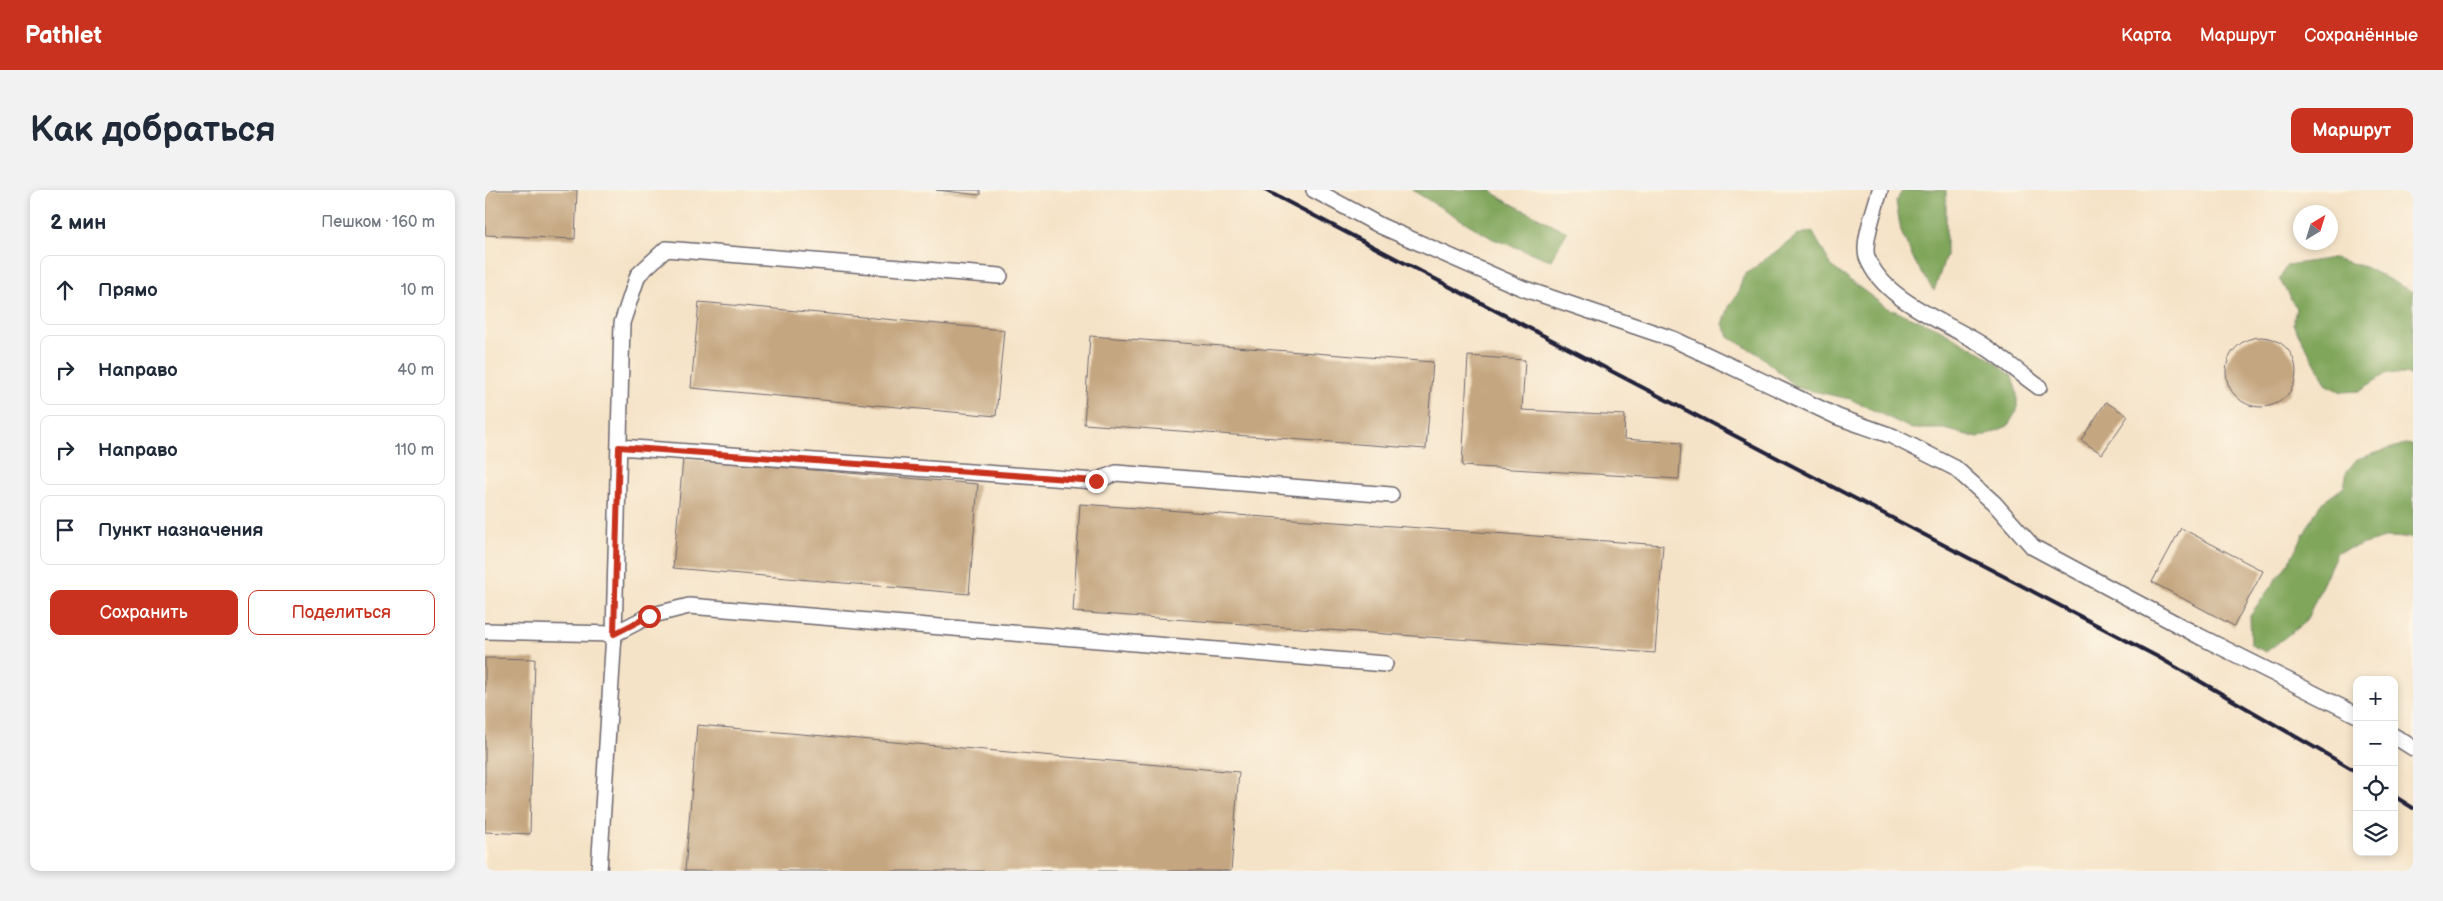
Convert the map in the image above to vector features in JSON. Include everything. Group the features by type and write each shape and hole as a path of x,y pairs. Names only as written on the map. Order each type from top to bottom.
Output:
{"lane":[{"path":"1314,190 1381,226 1521,288 1673,339 1838,417 1892,436 1955,468 1994,503 2033,546 2199,636 2353,714"},
{"path":"1880,190 1867,238 1866,255 1878,278 1905,300 1984,346 2039,388"},
{"path":"599,871 614,634 622,323 638,275 666,249 1000,276"},
{"path":"619,447 1096,481 1115,473 1391,495"},
{"path":"485,631 614,634 649,616 689,606 1385,664"},
{"path":"2398,739 2413,748"}],"green space":[{"path":"1412,190 1491,190 1502,199 1567,232 1551,260 1493,239"},
{"path":"1903,190 1946,190 1946,256 1934,291 1916,264 1901,232 1896,201"},
{"path":"1812,231 1832,267 1887,308 1938,328 1985,355 2012,376 2017,393 2017,410 2008,426 1978,438 1945,429 1912,429 1850,399 1798,388 1758,354 1730,338 1723,324 1729,307 1738,293 1743,276 1798,235"},
{"path":"2334,258 2365,267 2413,292 2413,375 2387,373 2359,391 2342,392 2327,385 2293,324 2296,308 2279,279 2287,265"},
{"path":"2405,444 2413,445 2413,538 2388,537 2337,552 2306,621 2266,652 2251,645 2250,615 2289,562 2320,504 2344,487 2347,471 2357,459"}],"building":[{"path":"485,190 577,190 575,239 485,235"},
{"path":"936,190 980,190 980,195"},
{"path":"699,302 1004,330 996,416 691,388"},
{"path":"1090,336 1433,362 1426,449 1084,424"},
{"path":"2268,337 2281,343 2290,352 2294,358 2296,372 2294,386 2286,397 2275,405 2254,407 2247,405 2236,397 2228,386 2226,365 2228,358 2236,347 2247,339"},
{"path":"1468,356 1525,360 1522,410 1625,415 1624,439 1681,443 1679,479 1462,466"},
{"path":"2106,402 2128,416 2102,454 2081,440"},
{"path":"683,459 978,484 969,594 673,568"},
{"path":"1080,504 1663,545 1655,653 1073,612"},
{"path":"2181,528 2263,571 2234,626 2152,582"},
{"path":"485,658 535,659 530,834 485,832"},
{"path":"697,725 1239,772 1231,871 685,871"}],"railway":[{"path":"1265,190 2158,657 2353,770"},
{"path":"2398,799 2413,808"}],"route":[{"path":"649,616 614,634 619,447 1096,481"}]}
